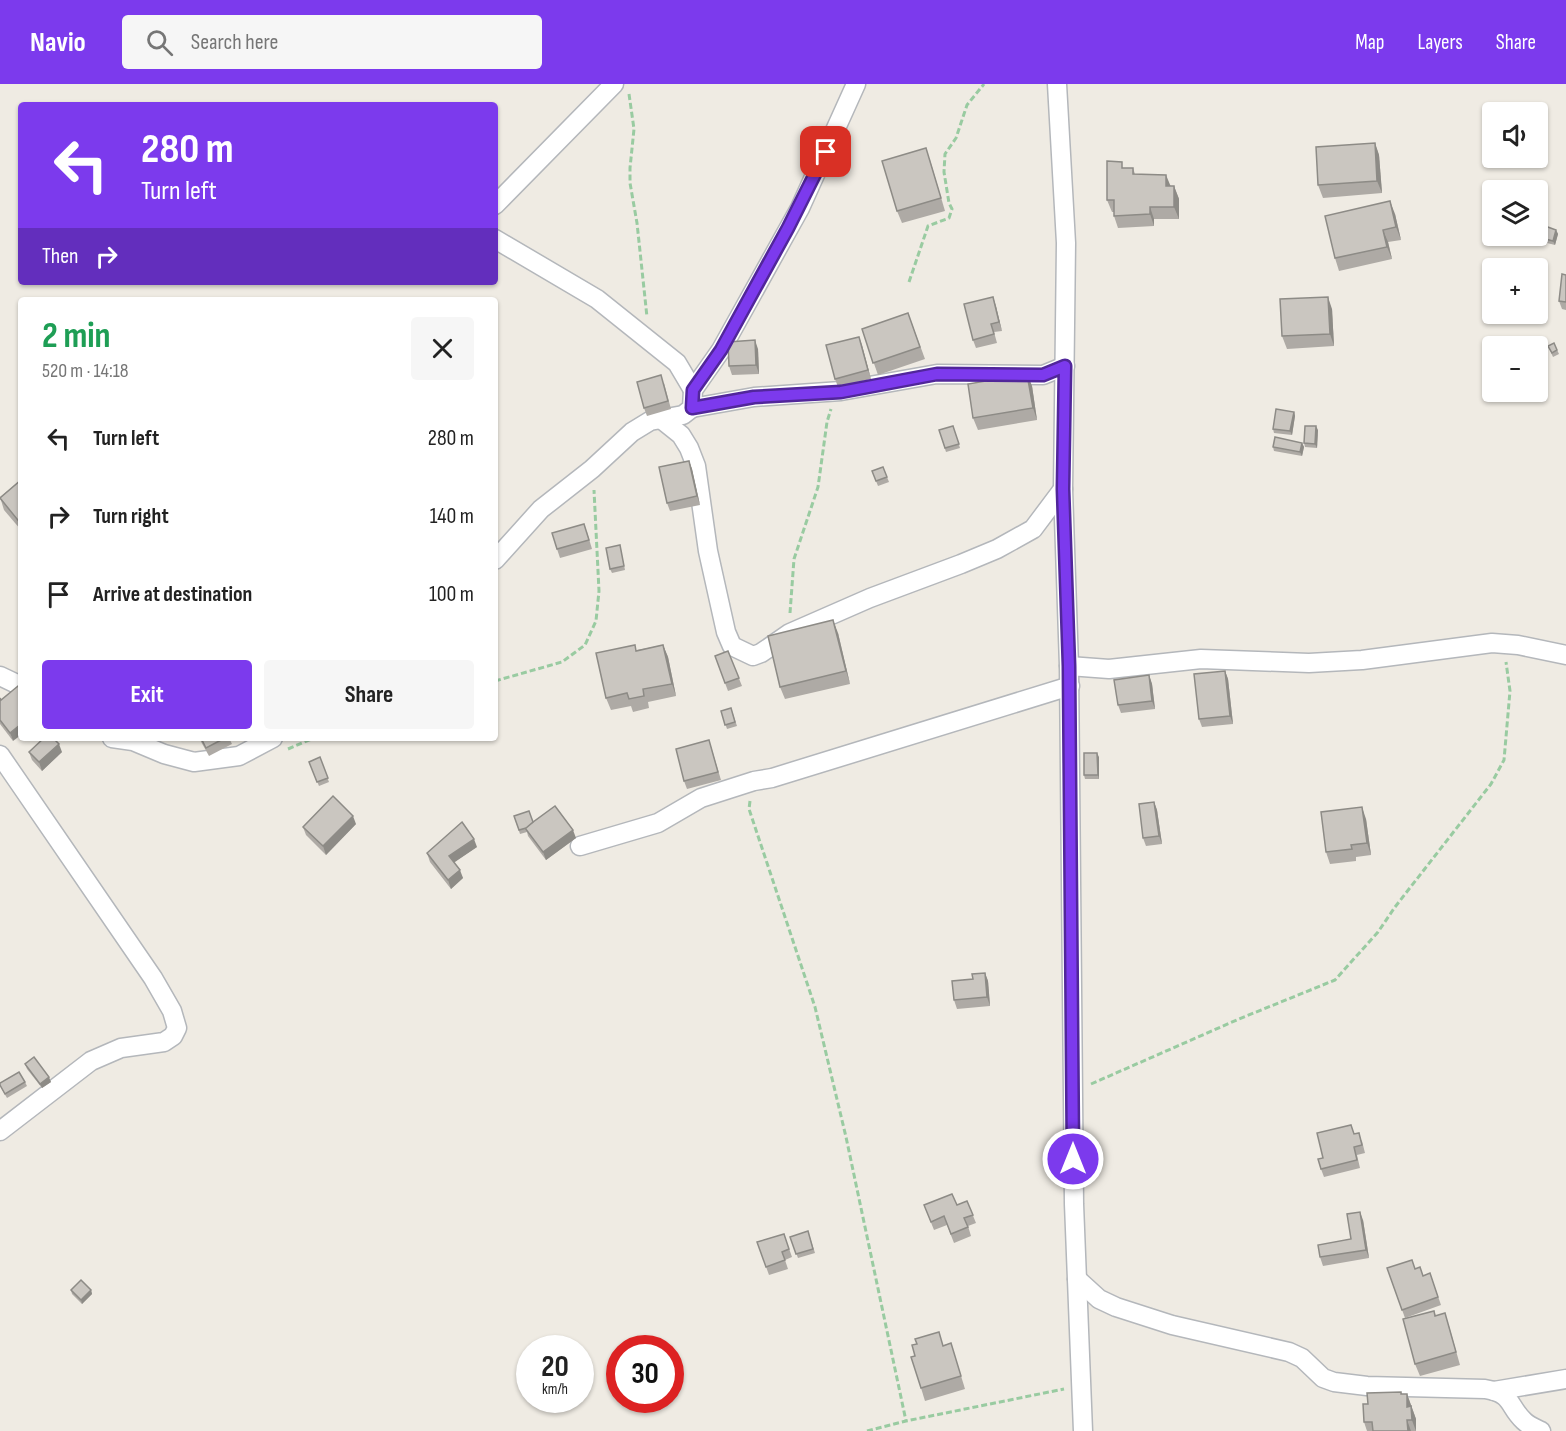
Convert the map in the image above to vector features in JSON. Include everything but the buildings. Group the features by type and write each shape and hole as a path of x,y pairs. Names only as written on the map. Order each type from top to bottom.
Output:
{"street":[{"path":"498,557 542,509 592,469 632,432 650,421 683,415 800,208 856,84"},
{"path":"1058,84 1066,243 1063,489 1070,686 1074,1204 1083,1431"},
{"path":"498,202 622,88"},
{"path":"498,241 597,299 677,363 692,399"},
{"path":"692,399 841,392 937,374 1043,375 1065,366"},
{"path":"661,419 681,435 696,466 715,587 726,632 732,646 753,656 790,633 1006,544 1033,529 1063,489"},
{"path":"1069,666 1109,669 1201,658 1309,663 1362,660 1492,643 1562,652"},
{"path":"0,676 18,685"},
{"path":"580,846 658,823 701,798 1070,686"},
{"path":"133,741 164,754 194,762 239,756 267,741"},
{"path":"0,755 153,978 172,1011 177,1028 173,1036 164,1042 121,1048 92,1061 0,1131"},
{"path":"1077,1279 1099,1299 1116,1308 1172,1325 1289,1352 1302,1358 1323,1378 1334,1382 1367,1386 1494,1391 1566,1379"},
{"path":"1494,1391 1509,1399 1525,1421 1541,1431"}],"path":[{"path":"909,282 928,226 949,218 952,209 949,204 944,172 945,153 956,138 967,105 984,84"},
{"path":"622,88 634,129 630,183 638,223 647,321 642,336"},
{"path":"790,633 794,560 818,487 827,422 841,392"},
{"path":"498,680 562,662 585,645 596,621 598,591 592,469"},
{"path":"1073,1092 1239,1019 1335,980 1378,932 1491,784 1504,760 1510,691 1503,644"},
{"path":"754,781 749,809 815,1007 846,1137 906,1421"},
{"path":"867,1431 1080,1386"}],"route":[{"path":"826,152 800,208 721,350 693,390 692,408 754,397 841,392 937,374 1043,375 1065,366 1063,489 1069,666 1073,1159"}]}
